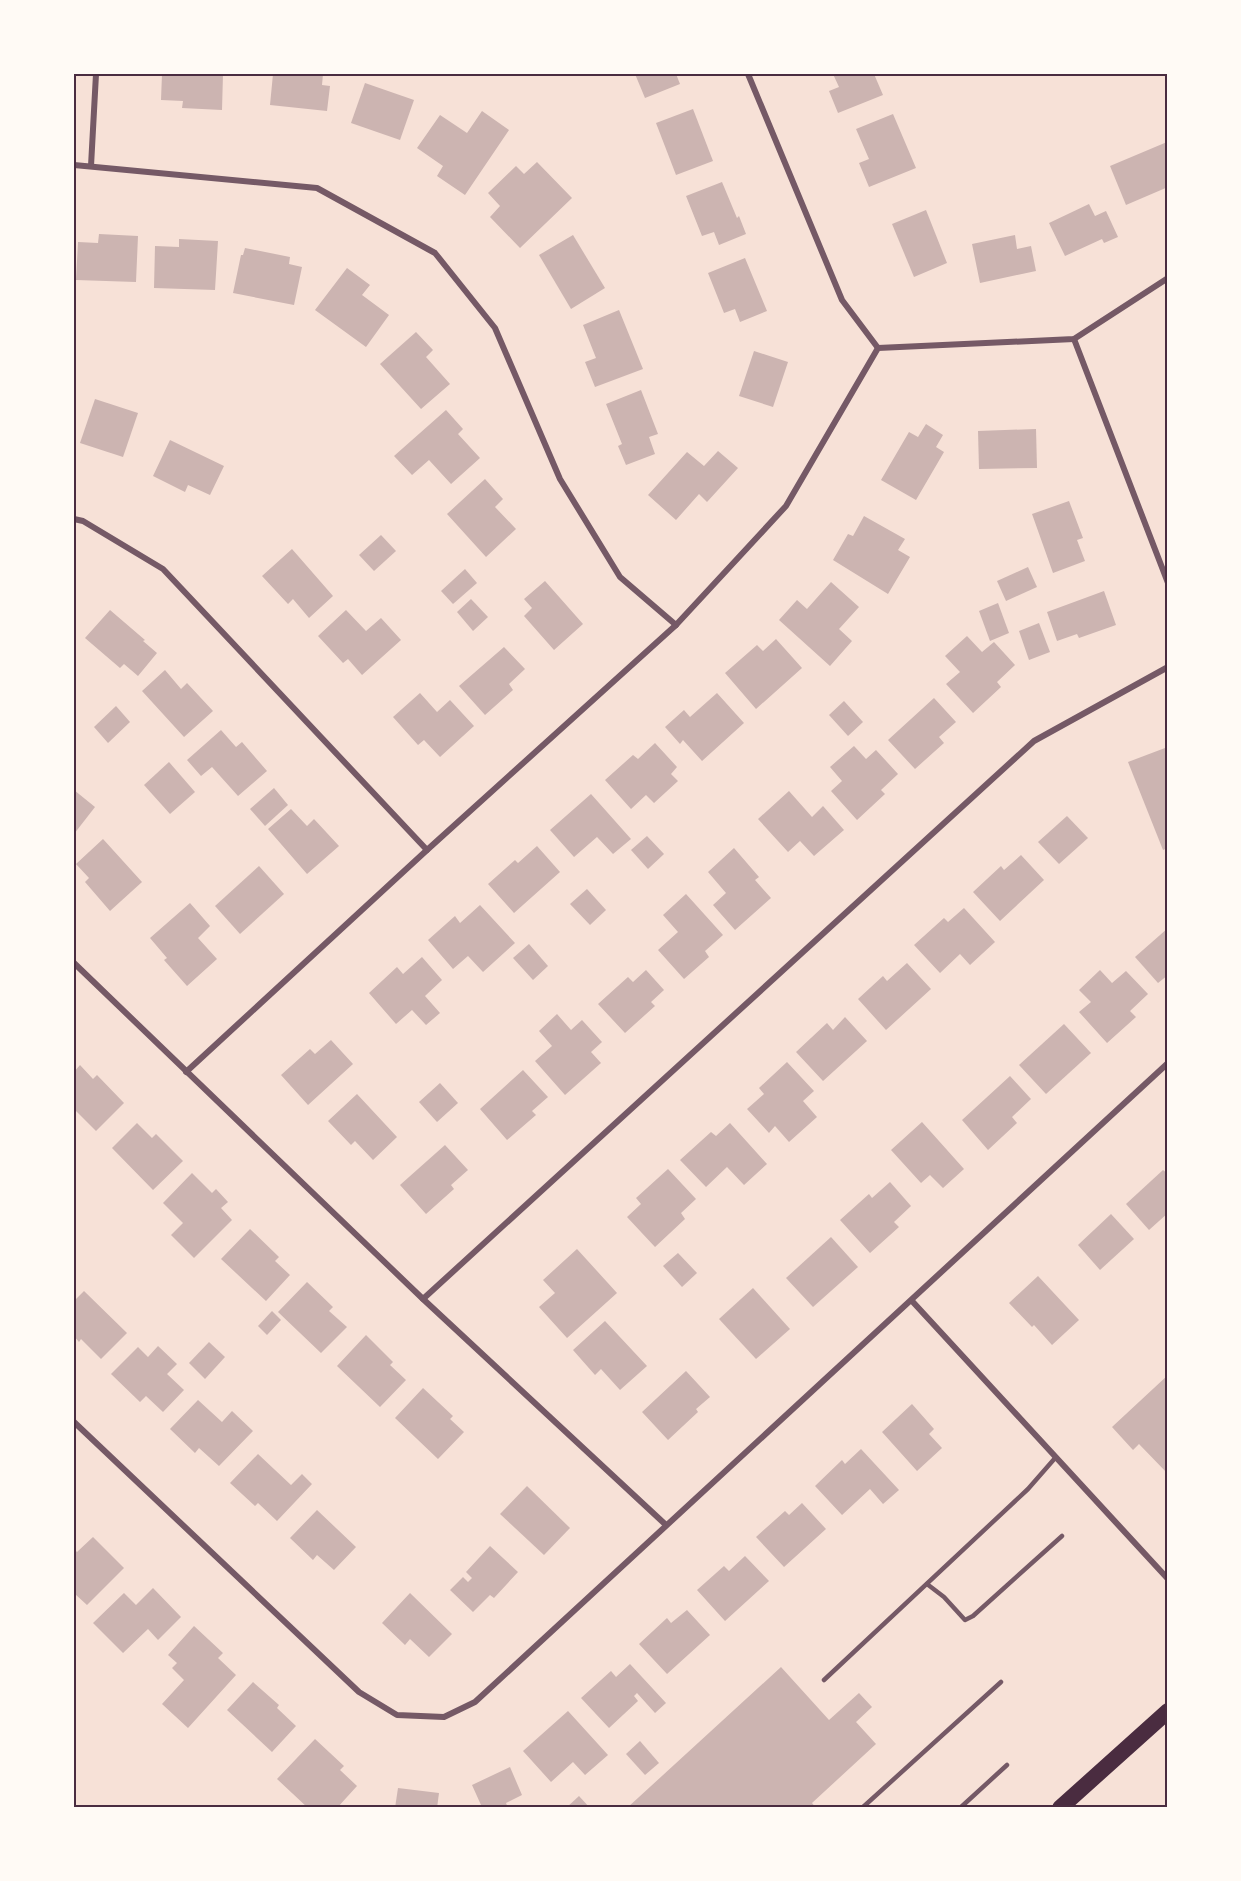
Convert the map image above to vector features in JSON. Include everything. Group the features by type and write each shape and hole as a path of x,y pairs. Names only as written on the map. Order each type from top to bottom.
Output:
{"highway":[{"path":"1060,1808 1167,1711"}],"street":[{"path":"91,166 96,74"},
{"path":"748,74 842,300 878,348"},
{"path":"74,165 316,188 435,253 495,328 560,479 620,577 676,625"},
{"path":"878,348 1074,339 1167,278"},
{"path":"1074,339 1167,583"},
{"path":"186,1072 676,625 786,506 878,348"},
{"path":"74,519 83,520 163,569 427,850"},
{"path":"423,1299 1034,741 1167,667"},
{"path":"74,963 423,1299 666,1524"},
{"path":"74,1422 359,1692 397,1715 444,1717 475,1702 666,1524 912,1301 1167,1063"},
{"path":"912,1301 1167,1579"}],"lane":[{"path":"825,1680 1028,1489 1056,1457"},
{"path":"927,1584 944,1597 965,1620 973,1616 1062,1536"},
{"path":"861,1808 1001,1682"},
{"path":"960,1808 1007,1765"}],"building":[{"path":"162,74 223,74 222,110 182,108 183,101 161,100"},
{"path":"273,74 323,74 322,85 330,86 327,111 270,105"},
{"path":"635,74 676,74 680,84 645,98"},
{"path":"833,74 874,74 883,95 838,113 829,91 839,87"},
{"path":"365,83 414,100 400,140 351,123"},
{"path":"693,109 713,161 676,175 656,123"},
{"path":"482,111 509,130 465,195 437,176 443,166 417,148 440,115 467,133"},
{"path":"893,114 916,168 869,187 859,163 869,159 856,129"},
{"path":"1167,142 1168,187 1126,205 1110,166"},
{"path":"537,162 572,198 520,248 490,217 500,206 488,193 516,166 524,174"},
{"path":"722,182 746,234 719,245 714,232 702,236 686,196"},
{"path":"1089,204 1095,216 1106,211 1118,237 1104,243 1102,239 1065,256 1049,223"},
{"path":"926,210 947,263 914,277 892,224"},
{"path":"99,234 138,236 136,282 76,280 78,242 98,243"},
{"path":"573,235 605,288 571,309 539,255"},
{"path":"1015,235 1017,249 1031,246 1036,271 980,283 972,244"},
{"path":"179,239 218,241 215,290 154,288 155,246 179,247"},
{"path":"245,248 290,257 289,264 302,267 294,305 233,293 241,255"},
{"path":"745,258 767,311 740,322 735,309 724,313 708,273"},
{"path":"347,268 370,285 362,295 389,315 366,347 315,310"},
{"path":"619,310 643,369 595,387 585,362 596,358 583,325"},
{"path":"416,332 433,350 426,357 450,384 421,409 380,364"},
{"path":"754,351 788,362 773,407 739,396"},
{"path":"641,390 658,434 649,437 655,454 626,465 618,446 622,444 606,404"},
{"path":"95,399 138,413 123,457 80,443"},
{"path":"446,410 463,429 458,434 480,458 451,484 429,460 412,475 394,456"},
{"path":"926,424 943,435 936,447 944,452 916,500 881,480 909,432 918,437"},
{"path":"1036,429 1037,468 979,469 978,431"},
{"path":"170,440 224,466 210,495 188,485 185,492 153,476"},
{"path":"718,451 738,468 707,502 699,494 676,520 648,495 687,452 704,466"},
{"path":"485,479 503,499 495,507 516,529 486,557 447,514"},
{"path":"1069,501 1083,538 1077,540 1085,561 1053,573 1032,514"},
{"path":"864,516 905,539 898,550 910,557 888,594 833,560 848,534 853,536"},
{"path":"381,535 396,551 374,571 359,555"},
{"path":"292,549 333,596 309,618 293,599 288,604 262,576"},
{"path":"1028,567 1037,587 1006,601 997,581"},
{"path":"465,569 477,583 453,604 441,591"},
{"path":"545,581 583,624 554,650 524,616 532,608 524,599"},
{"path":"831,582 859,607 839,629 852,641 830,666 779,620 797,600 807,609"},
{"path":"1104,591 1116,625 1079,638 1077,634 1057,641 1047,612"},
{"path":"471,599 488,617 473,631 457,612"},
{"path":"998,603 1009,633 990,641 979,611"},
{"path":"110,610 157,653 138,676 124,664 120,668 85,638"},
{"path":"346,610 366,631 381,618 401,640 362,675 348,659 343,663 318,636"},
{"path":"1039,623 1050,652 1029,660 1019,631"},
{"path":"967,636 982,652 994,642 1015,665 997,682 1001,687 973,713 946,684 960,672 945,656"},
{"path":"776,639 802,668 756,709 725,673 757,645 763,651"},
{"path":"504,647 525,669 509,684 513,690 485,715 459,686"},
{"path":"165,670 181,689 187,683 213,711 184,737 142,691"},
{"path":"420,693 437,712 450,700 474,726 440,757 424,740 418,745 393,717"},
{"path":"717,693 744,723 702,761 683,740 680,744 665,727 684,710 690,717"},
{"path":"934,698 956,722 939,737 944,743 915,769 888,740"},
{"path":"844,701 863,722 848,736 829,715"},
{"path":"116,706 130,722 108,743 94,727"},
{"path":"221,730 236,747 242,742 267,771 238,796 212,767 201,776 187,760"},
{"path":"655,743 677,767 671,774 678,781 654,803 646,795 631,809 605,780 633,755 638,759"},
{"path":"854,746 866,759 876,750 898,774 881,790 885,794 857,820 831,791 842,781 830,767"},
{"path":"1165,748 1168,753 1168,848 1163,850 1128,762"},
{"path":"169,762 195,792 170,814 144,785"},
{"path":"274,788 288,805 265,826 250,809"},
{"path":"74,790 95,807 74,834"},
{"path":"789,791 812,817 823,806 844,830 814,856 800,841 788,852 758,819"},
{"path":"591,794 631,839 613,854 597,837 574,857 550,830"},
{"path":"291,809 307,826 314,819 339,846 307,874 268,829"},
{"path":"1067,816 1088,838 1059,864 1038,842"},
{"path":"647,836 664,854 648,869 631,850"},
{"path":"103,839 142,882 110,911 85,882 89,878 76,864"},
{"path":"537,846 560,872 514,913 488,884 515,860 518,863"},
{"path":"734,848 759,877 755,880 771,898 735,930 713,905 726,893 708,872"},
{"path":"1021,855 1044,880 1000,921 973,892 1001,866 1004,870"},
{"path":"259,866 284,894 240,934 215,906"},
{"path":"587,889 606,910 590,925 570,904"},
{"path":"686,894 723,935 705,951 709,957 684,979 658,950 678,932 663,915"},
{"path":"190,903 210,926 198,938 217,959 187,986 164,960 167,958 150,938"},
{"path":"480,905 515,943 483,972 468,956 453,969 428,940 455,916 460,923"},
{"path":"964,908 995,942 970,965 960,954 940,973 914,945 944,918 948,922"},
{"path":"1168,928 1168,975 1158,983 1135,957"},
{"path":"529,944 548,966 533,980 513,958"},
{"path":"422,957 442,980 425,996 440,1013 426,1025 412,1010 396,1024 369,993 397,967 403,974"},
{"path":"907,963 931,989 886,1030 858,999 883,976 887,981"},
{"path":"646,970 664,990 651,1002 655,1006 625,1033 598,1004 628,977 633,982"},
{"path":"1100,970 1112,983 1126,971 1148,994 1130,1011 1136,1017 1107,1043 1079,1012 1091,1002 1079,990"},
{"path":"557,1014 571,1030 582,1020 602,1042 591,1052 601,1063 565,1095 535,1061 552,1046 539,1031"},
{"path":"845,1017 867,1041 823,1081 796,1052 827,1023 833,1030"},
{"path":"1064,1024 1091,1053 1046,1094 1019,1065"},
{"path":"331,1040 353,1064 308,1105 281,1075 310,1049 315,1054"},
{"path":"787,1062 814,1091 803,1101 817,1117 789,1142 775,1126 769,1133 747,1109 764,1094 759,1088"},
{"path":"80,1065 93,1079 97,1075 124,1103 96,1131 74,1109 74,1072"},
{"path":"523,1070 548,1097 532,1111 536,1115 507,1140 480,1109"},
{"path":"1010,1076 1031,1099 1012,1117 1017,1123 988,1150 962,1120"},
{"path":"440,1083 458,1103 437,1122 419,1102"},
{"path":"357,1094 397,1137 373,1160 355,1141 351,1145 328,1121"},
{"path":"922,1122 964,1169 943,1188 930,1175 921,1183 891,1150"},
{"path":"137,1123 152,1138 156,1134 183,1161 153,1190 112,1148"},
{"path":"730,1123 767,1164 744,1185 727,1167 706,1187 680,1160 711,1132 716,1136"},
{"path":"445,1145 468,1170 451,1185 454,1189 426,1214 400,1185"},
{"path":"668,1169 696,1199 681,1213 685,1219 655,1247 627,1217 641,1204 636,1198"},
{"path":"1163,1170 1168,1174 1168,1213 1149,1230 1126,1204"},
{"path":"192,1173 212,1193 216,1189 228,1202 221,1208 232,1220 194,1258 171,1235 183,1223 163,1203"},
{"path":"890,1182 911,1206 894,1222 899,1227 870,1253 840,1220 869,1194 872,1198"},
{"path":"1111,1214 1134,1239 1100,1270 1078,1245"},
{"path":"250,1229 279,1257 275,1261 290,1275 266,1301 221,1259"},
{"path":"831,1237 858,1267 813,1307 786,1278"},
{"path":"577,1249 617,1293 567,1338 539,1307 555,1293 543,1280"},
{"path":"678,1253 697,1273 682,1287 663,1266"},
{"path":"1038,1276 1079,1320 1052,1345 1009,1303"},
{"path":"307,1282 333,1307 329,1311 347,1327 321,1353 278,1312"},
{"path":"753,1288 790,1329 756,1359 719,1319"},
{"path":"84,1291 127,1333 101,1359 81,1339 79,1342 74,1336 74,1301"},
{"path":"272,1311 281,1320 267,1335 258,1326"},
{"path":"605,1321 647,1366 620,1390 601,1369 595,1375 573,1350"},
{"path":"366,1335 393,1362 390,1365 406,1380 380,1407 337,1366"},
{"path":"209,1342 225,1357 205,1379 189,1363"},
{"path":"158,1346 177,1364 167,1374 184,1390 163,1412 146,1396 140,1402 111,1374 138,1347 148,1357"},
{"path":"686,1371 710,1397 696,1409 698,1412 668,1440 642,1412"},
{"path":"1168,1375 1168,1474 1139,1444 1133,1450 1112,1427"},
{"path":"423,1388 453,1416 450,1419 464,1432 438,1459 395,1418"},
{"path":"198,1400 222,1422 232,1411 253,1431 219,1466 199,1448 195,1453 170,1429"},
{"path":"912,1404 934,1429 929,1434 942,1448 917,1471 882,1432"},
{"path":"861,1449 899,1490 883,1504 870,1489 842,1515 815,1486 842,1460 845,1464"},
{"path":"258,1454 291,1485 302,1474 312,1484 277,1521 258,1503 255,1506 230,1483"},
{"path":"527,1486 570,1528 544,1555 500,1514"},
{"path":"802,1503 826,1529 784,1567 756,1537 785,1511 789,1515"},
{"path":"317,1510 356,1547 334,1570 317,1555 313,1560 290,1538"},
{"path":"93,1537 124,1568 87,1605 75,1594 74,1596 74,1549 77,1552"},
{"path":"490,1546 518,1572 494,1598 490,1595 473,1612 450,1590 463,1577 468,1582 472,1578 466,1572"},
{"path":"745,1556 769,1581 725,1621 697,1590 724,1566 729,1571"},
{"path":"153,1588 181,1617 158,1640 148,1629 123,1653 93,1623 124,1593 136,1605"},
{"path":"410,1593 452,1634 429,1657 410,1639 405,1645 382,1623"},
{"path":"687,1610 710,1635 667,1674 639,1644 667,1618 671,1623"},
{"path":"194,1626 223,1653 218,1658 236,1675 188,1728 162,1704 184,1680 172,1668 177,1663 168,1655"},
{"path":"630,1664 666,1703 655,1713 637,1693 634,1696 638,1701 609,1728 581,1698 611,1671 616,1677"},
{"path":"781,1667 829,1720 859,1693 872,1707 856,1722 876,1744 812,1803 816,1808 627,1808"},
{"path":"253,1682 279,1705 277,1708 296,1726 272,1752 227,1710"},
{"path":"568,1711 608,1755 585,1775 573,1762 551,1782 523,1751"},
{"path":"315,1739 344,1766 340,1770 357,1786 337,1808 308,1808 277,1779"},
{"path":"640,1741 659,1763 645,1775 626,1754"},
{"path":"510,1767 522,1795 506,1803 508,1808 474,1808 481,1805 472,1785"},
{"path":"398,1788 439,1793 437,1808 395,1808"},
{"path":"579,1796 590,1808 566,1808"}]}
